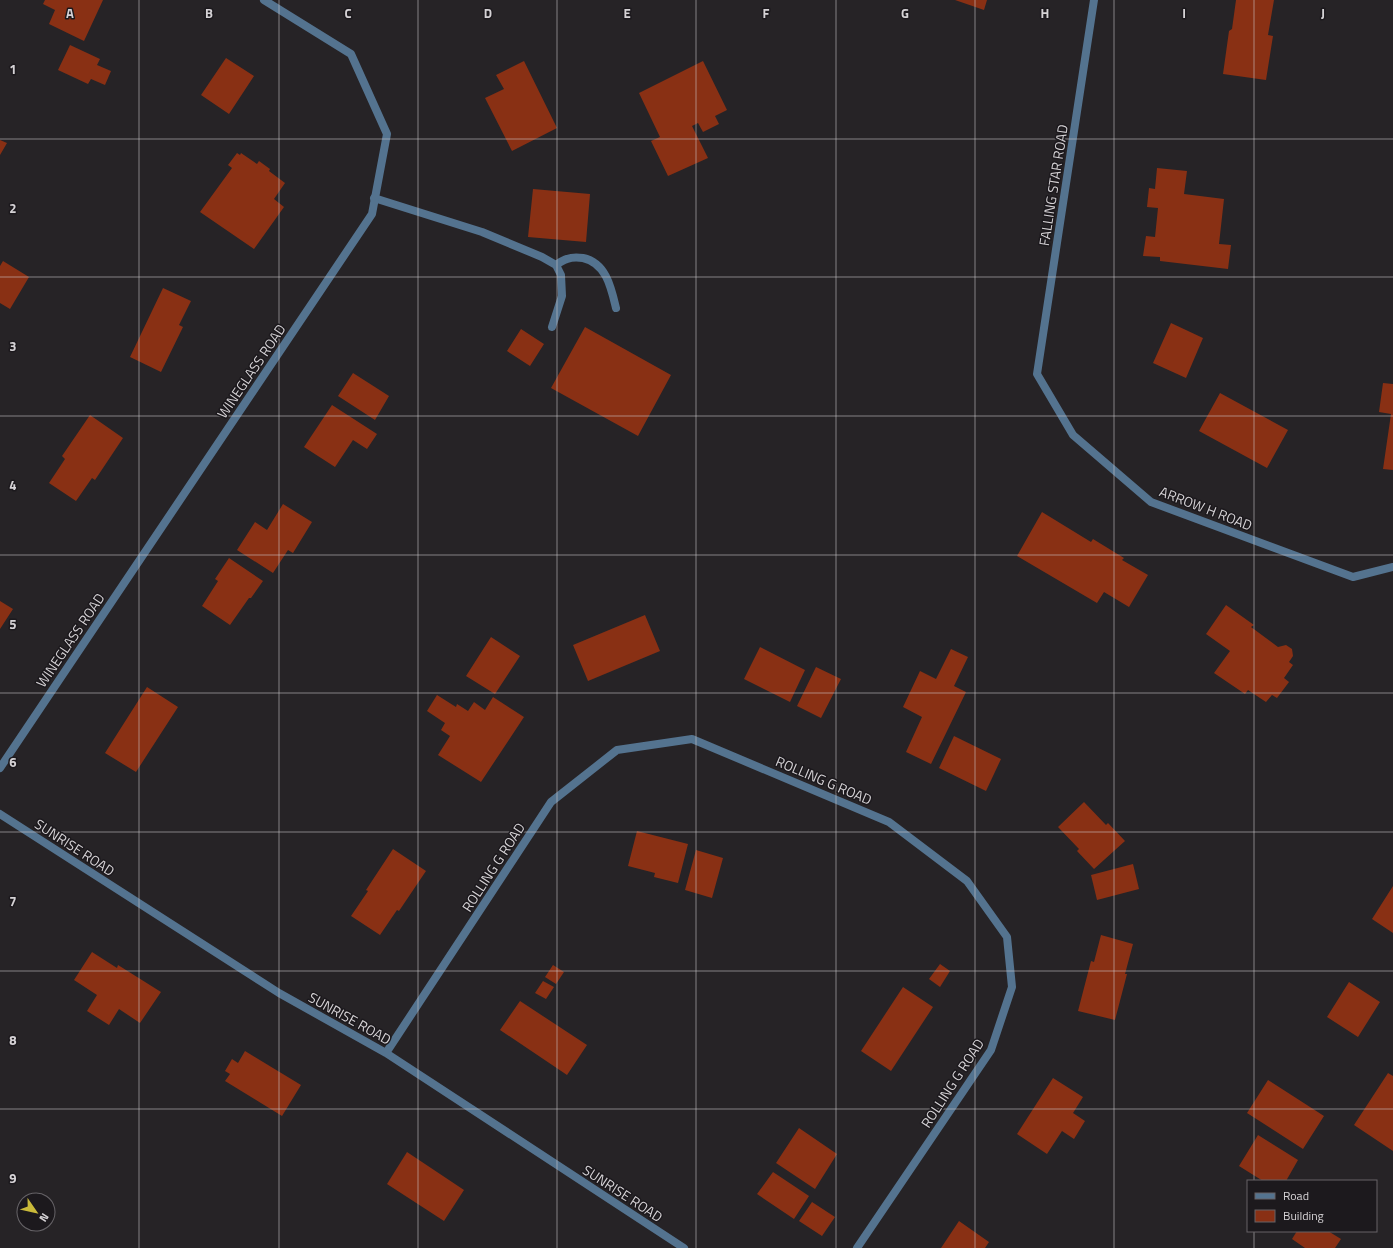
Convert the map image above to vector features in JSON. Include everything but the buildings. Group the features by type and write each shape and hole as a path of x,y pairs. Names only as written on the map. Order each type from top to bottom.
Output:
{"street":[{"name":"WINEGLASS ROAD","path":"0,768 372,214 387,134 351,54 264,0"},
{"name":"FALLING STAR ROAD","path":"1037,374 1094,0"},
{"path":"374,198 482,232 542,257 556,265 561,275 562,296 552,327"},
{"path":"556,265 568,258 577,257 596,263 602,269 608,280 616,308"},
{"name":"ARROW H ROAD","path":"1037,374 1073,435 1151,502 1353,578 1393,567"},
{"name":"ROLLING G ROAD","path":"386,1053 551,802 617,750 692,739 889,822 967,881 1007,937 1012,987 991,1050 857,1248"},
{"name":"SUNRISE ROAD","path":"0,814 279,994 386,1053 684,1248"}]}
